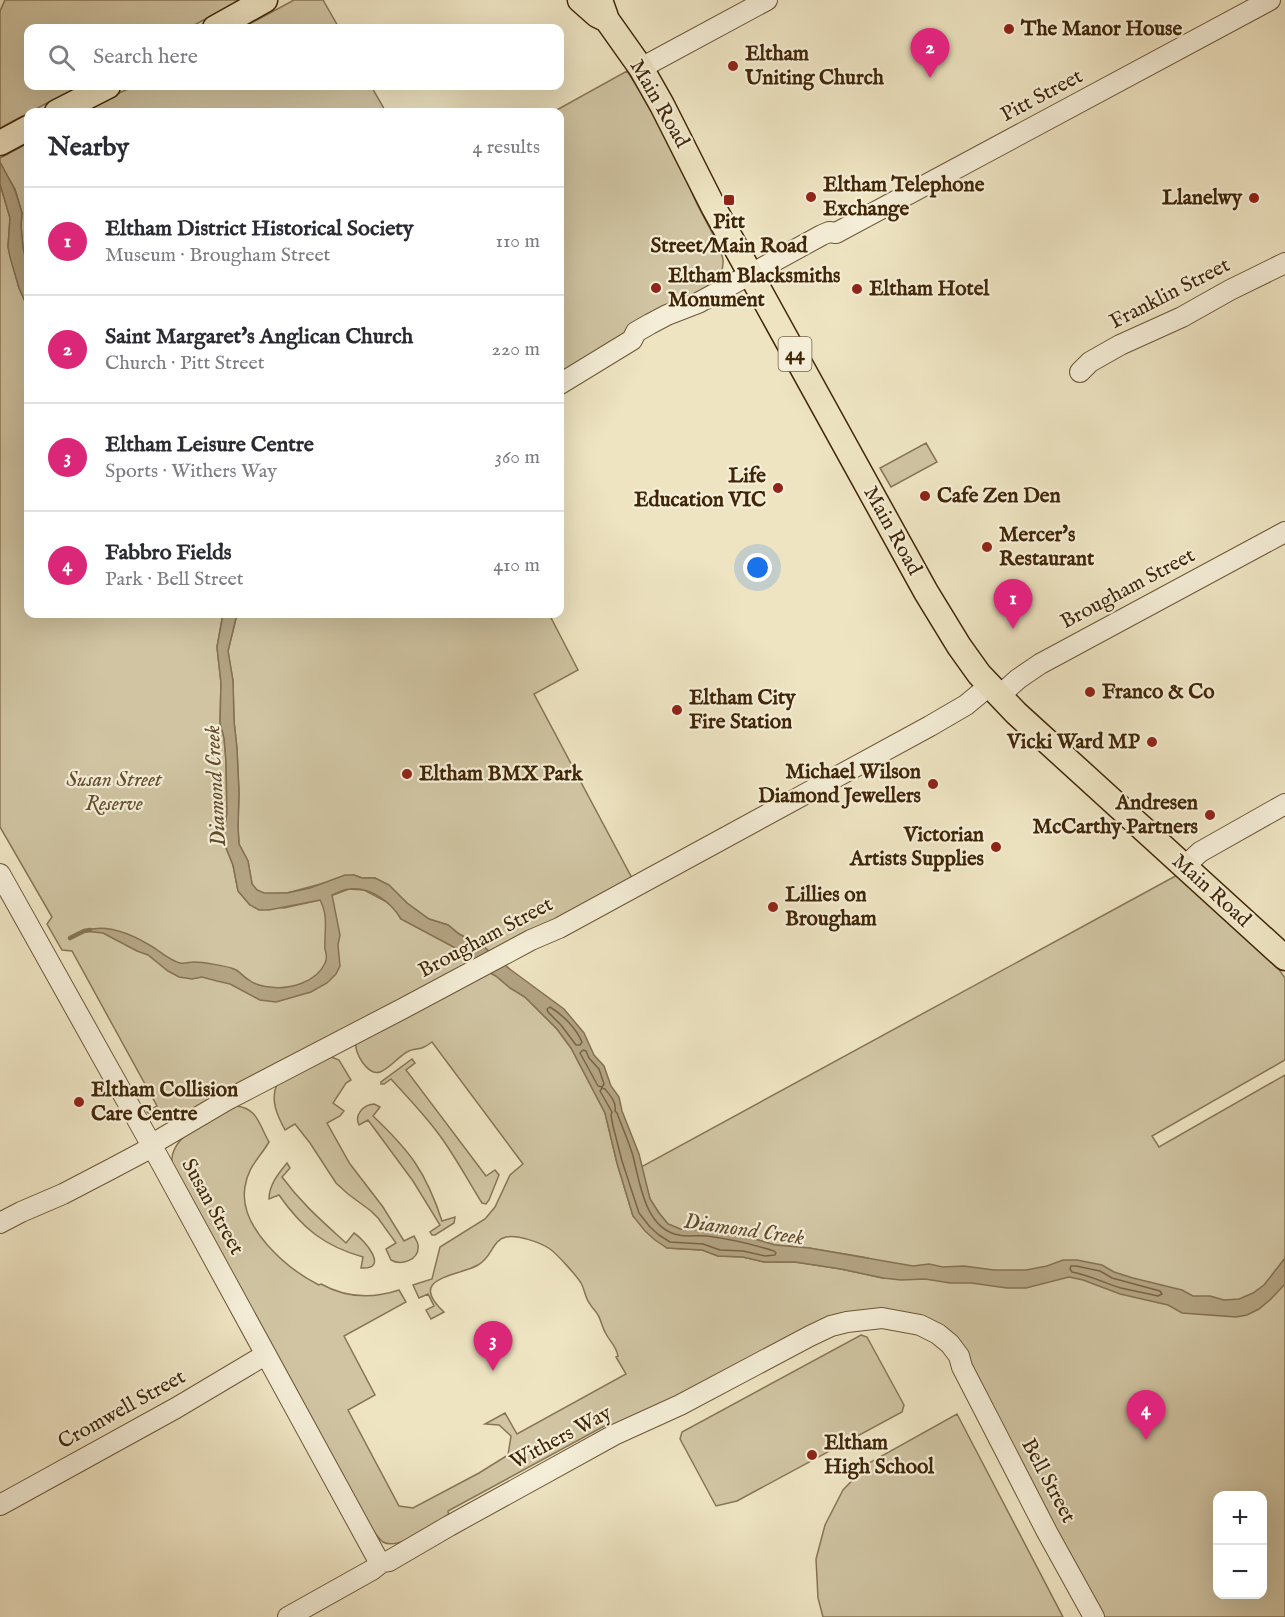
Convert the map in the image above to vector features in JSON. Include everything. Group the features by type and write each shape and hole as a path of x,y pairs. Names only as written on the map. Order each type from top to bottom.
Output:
{"main road":[{"path":"222,24 265,0"},
{"name":"Main Road","path":"580,0 597,15 603,10 641,68 714,208 926,592 959,646 994,691 1285,958"},
{"path":"65,108 100,90"},
{"path":"0,143 24,130"}],"street":[{"path":"641,68 767,0"},
{"name":"Pitt Street","path":"564,382 632,340 636,332 650,324 754,279 825,233 836,233 1270,0"},
{"name":"Franklin Street","path":"1080,372 1090,362 1120,345 1182,317 1285,263"},
{"name":"Brougham Street","path":"0,1223 104,1174 235,1095 531,940 559,928 1285,532"},
{"path":"1185,866 1200,852 1285,804"},
{"name":"Susan Street","path":"0,874 152,1146 377,1558 382,1562"},
{"name":"Withers Way","path":"288,1617 372,1570 382,1562 389,1561 614,1436 680,1405 810,1336 839,1324 865,1320 879,1326 924,1332"},
{"name":"Bell Street","path":"924,1332 938,1334 959,1356 962,1367 1047,1532 1094,1617"},
{"name":"Cromwell Street","path":"0,1505 176,1408 265,1355"}],"green space":[{"path":"5,0 240,0 196,24 24,24 24,90 78,90 51,105 49,102 38,108 24,108 24,115 0,128 0,11"},
{"path":"294,0 323,0 337,24 249,24"},
{"path":"627,71 674,151 723,260 722,271 712,285 564,372 564,108 560,108"},
{"path":"126,90 373,90 384,108 84,108"},
{"path":"24,145 24,252 22,213 15,189 0,163 0,158"},
{"name":"Susan Street Reserve","path":"0,184 10,218 8,247 24,299 24,618 222,618 217,647 221,683 220,723 226,761 227,814 222,838 233,865 238,891 250,905 284,908 320,900 349,889 364,890 385,901 395,909 401,919 467,954 476,964 175,1120 160,1120 147,1112 157,1106 72,951 62,950 47,924 52,917 0,827"},
{"path":"926,443 937,462 891,487 880,468"},
{"name":"Eltham BMX Park","path":"236,618 551,618 578,670 534,694 633,880 492,955 484,947 459,934 448,925 429,919 407,903 389,885 375,878 362,878 354,875 287,893 264,894 252,884 248,861 239,844 237,749 233,681 228,651"},
{"path":"1181,873 1268,954 1285,978 1285,1060 1152,1136 1159,1147 1285,1075 1285,1617 1102,1617 966,1359 880,1313 707,1383 611,1429 608,1424 448,1511 449,1517 416,1536 398,1543 383,1542 363,1514 172,1165 177,1144 194,1128 236,1106 249,1110 257,1118 269,1142 249,1174 245,1187 245,1202 249,1217 267,1245 293,1269 330,1289 359,1296 379,1295 399,1290 406,1302 344,1336 375,1395 348,1410 399,1506 413,1508 508,1455 511,1436 499,1425 485,1424 505,1413 517,1434 626,1374 616,1357 618,1356 616,1349 588,1302 579,1279 550,1249 529,1240 517,1237 501,1239 483,1262 439,1280 430,1292 444,1312 431,1319 426,1310 434,1306 428,1294 419,1298 413,1285 432,1279 440,1247 485,1219 495,1207 510,1175 523,1164 432,1042 422,1048 409,1051 380,1072 371,1071 363,1063 357,1052 356,1043 485,970 525,997 557,1029 571,1048 605,1113 633,1216 667,1248 702,1250 718,1256 743,1257 764,1262 795,1262 883,1278 868,1258 775,1245 725,1233 680,1229 668,1224 650,1199 641,1167"},
{"path":"329,1056 339,1060 351,1080 346,1083 333,1103 344,1111 327,1123 350,1164 383,1207 404,1241 414,1236 418,1250 413,1258 404,1262 391,1260 386,1249 396,1243 378,1218 336,1183 295,1124 285,1130 277,1113 274,1096 277,1084"},
{"path":"412,1059 415,1063 406,1070 486,1176 495,1170 499,1175 486,1204 482,1203 448,1148 418,1109 391,1079 381,1084"},
{"path":"374,1104 380,1107 373,1116 397,1140 423,1175 442,1221 455,1217 454,1223 435,1235 430,1232 440,1225 413,1181 368,1120 359,1125 360,1111"},
{"path":"287,1163 290,1168 282,1177 297,1196 346,1243 354,1233 359,1237 369,1248 374,1264 361,1268 363,1257 349,1253 315,1234 296,1217 279,1195 269,1199 272,1184"},
{"path":"861,1335 867,1337 904,1405 902,1412 737,1501 716,1506 680,1439 682,1432"},
{"path":"957,1414 1063,1617 823,1617 818,1598 816,1559 825,1525 843,1490 869,1463"}],"water":[{"path":"0,162 15,190 22,213 24,299 10,257 8,247 10,218 0,184"},
{"path":"222,618 236,618 228,651 233,681 237,749 239,844 248,861 252,884 264,893 287,893 310,888 345,875 375,878 389,885 407,903 429,919 448,925 459,934 484,947 564,1009 584,1033 619,1097 622,1111 639,1154 650,1199 668,1224 680,1229 744,1236 775,1245 809,1248 913,1266 929,1264 943,1267 1026,1270 1063,1260 1077,1260 1102,1265 1114,1272 1182,1290 1193,1296 1210,1296 1224,1300 1239,1299 1253,1293 1264,1285 1285,1258 1285,1284 1259,1309 1236,1317 1182,1313 1168,1305 1120,1294 1069,1277 1026,1288 1007,1288 925,1279 883,1278 795,1262 764,1262 743,1257 718,1256 702,1250 667,1248 645,1231 633,1216 605,1113 571,1048 557,1029 525,997 480,967 467,954 401,919 392,907 373,893 358,889 345,890 332,895 340,935 338,945 340,966 336,974 327,983 311,992 276,1002 260,1000 230,984 202,977 192,979 179,977 148,955 103,933 84,931 103,928 122,932 140,939 177,962 203,963 231,968 254,983 268,987 294,986 309,980 321,970 326,961 325,918 320,900 259,910 250,905 238,891 233,865 222,838 227,814 226,761 220,723 221,683 217,647"}],"waterway":[{"path":"70,938 90,930"}],"place":[{"name":"The Manor House","path":"1009,29"},
{"name":"Eltham Uniting Church","path":"733,66"},
{"name":"Saint Margaret's Anglican Church","path":"930,78"},
{"name":"Eltham Telephone Exchange","path":"811,197"},
{"name":"Llanelwy","path":"1254,198"},
{"name":"Pitt Street/Main Road","path":"729,200"},
{"name":"Eltham Blacksmiths Monument","path":"656,288"},
{"name":"Eltham Hotel","path":"857,289"},
{"name":"Life Education VIC","path":"778,488"},
{"name":"Cafe Zen Den","path":"925,496"},
{"name":"Mercer's Restaurant","path":"987,547"},
{"name":"Eltham District Historical Society","path":"1013,629"},
{"name":"Franco & Co","path":"1090,692"},
{"name":"Eltham City Fire Station","path":"677,710"},
{"name":"Vicki Ward MP","path":"1152,742"},
{"name":"Eltham BMX Park","path":"407,774"},
{"name":"Michael Wilson Diamond Jewellers","path":"933,784"},
{"name":"Andresen McCarthy Partners","path":"1210,815"},
{"name":"Victorian Artists Supplies","path":"996,847"},
{"name":"Lillies on Brougham","path":"773,907"},
{"name":"Eltham Collision Care Centre","path":"79,1102"},
{"name":"Eltham Leisure Centre","path":"493,1371"},
{"name":"Fabbro Fields","path":"1146,1440"},
{"name":"Eltham High School","path":"812,1455"}],"water label":[{"name":"Diamond Creek","path":"216,786"},
{"name":"Diamond Creek","path":"744,1230"}]}
